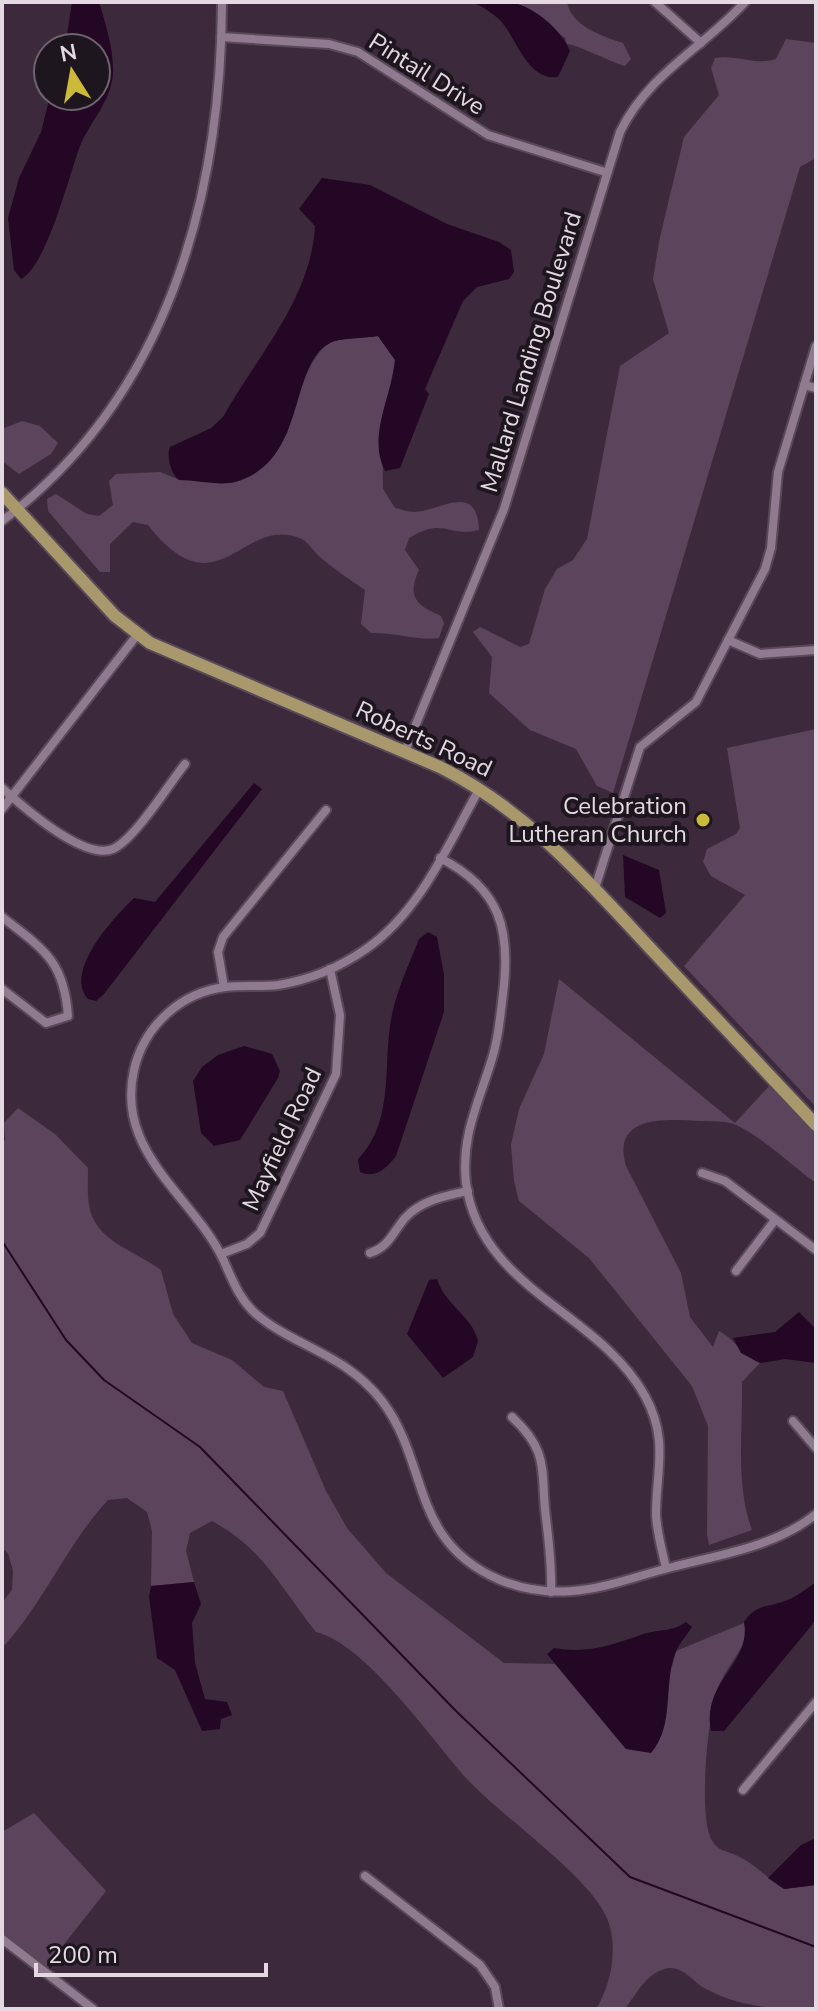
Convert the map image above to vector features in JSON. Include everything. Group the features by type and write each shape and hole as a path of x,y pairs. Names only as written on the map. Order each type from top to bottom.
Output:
{"main road":[{"name":"Roberts Road","path":"2,493 115,616 137,635 167,652 405,751 480,788 547,838 816,1125"}],"street":[{"path":"2,521 72,454 101,419 137,365 169,303 191,246 207,183 214,137 222,2"},
{"path":"655,2 701,43"},
{"name":"Mallard Landing Boulevard","path":"405,751 505,506 605,172 635,105 660,75 701,43 745,2"},
{"name":"Pintail Drive","path":"221,37 329,44 356,51 488,135 605,172"},
{"path":"595,888 640,747 690,709 770,555 778,472 816,346"},
{"path":"804,385 816,388"},
{"path":"2,809 137,635"},
{"path":"728,640 760,654 816,650"},
{"path":"2,788 80,846 105,851 124,841 185,764"},
{"path":"480,788 414,902 366,950 330,969 276,985 224,987 192,997 160,1020 140,1052 131,1099 137,1130 149,1154 193,1210 221,1254 240,1296 253,1312 329,1355 378,1395 399,1429 426,1509 458,1553 499,1579 551,1592 591,1589 766,1542 816,1514"},
{"path":"224,987 218,952 223,937 326,810"},
{"path":"440,858 467,873 488,895 501,920 507,948 494,1053 475,1101 466,1138 468,1191 479,1224 503,1263 619,1361 647,1399 660,1440 657,1524 666,1568"},
{"path":"2,917 46,951 59,968 66,992 68,1016 46,1023 2,989"},
{"name":"Mayfield Road","path":"221,1254 247,1244 260,1233 333,1085 341,1030 330,969"},
{"path":"702,1173 725,1181 816,1250"},
{"path":"370,1253 388,1243 406,1218 421,1205 468,1191"},
{"path":"736,1271 775,1220"},
{"path":"512,1417 531,1435 544,1465 545,1512 553,1557 551,1592"},
{"path":"793,1421 816,1448"},
{"path":"743,1790 816,1702"},
{"path":"365,1876 480,1965 495,1987 499,2009"},
{"path":"2,1939 93,2009"}],"shaded area":[{"path":"72,2 99,2 108,32 67,32"},
{"path":"472,2 512,2 546,20 570,51 558,77 548,77 532,67 501,21"},
{"path":"514,2 567,2 574,18 597,33 623,43 631,59 625,66 567,44 565,38"},
{"path":"786,39 816,43 816,158 800,167 613,793 597,786 576,749 530,730 489,693 492,657 473,632 480,627 520,647 529,644 545,589 557,569 573,560 587,539 620,366 669,333 653,279 684,137 719,95 711,68 715,58 776,59"},
{"path":"46,112 98,112 80,146 40,257 21,279 14,270 8,218 19,178 41,132"},
{"path":"322,178 370,185 447,224 499,242 511,250 514,272 509,279 477,287 463,301 425,389 429,394 400,468 385,471 380,458 379,430 395,360 378,336 335,341 320,351 309,367 287,432 276,453 259,471 229,483 179,480 170,465 170,447 211,428 223,417 293,302 304,278 315,226 299,209"},
{"path":"378,336 395,360 387,407 382,415 383,489 395,508 414,512 456,502 472,506 477,515 479,530 430,529 409,538 405,550 419,570 414,587 416,599 441,616 444,623 439,638 371,633 361,624 365,590 325,561 302,539 281,535 263,538 212,562 194,562 173,550 148,525 133,522 110,544 110,572 100,572 48,511 47,499 56,494 87,514 99,516 113,505 109,481 116,474 160,472 180,480 199,480 287,434 303,382 325,347 334,341"},
{"path":"22,421 40,426 58,443 51,454 19,474 2,461 2,429"},
{"path":"816,729 816,1107 684,966 745,895 711,876 703,862 707,849 736,834 740,828 727,748"},
{"path":"254,783 262,789 104,994 96,1001 88,999 82,988 82,974 86,960 104,931 134,898 155,902"},
{"path":"623,855 659,870 666,913 660,918 625,897"},
{"path":"428,932 437,937 444,975 444,1012 396,1156 381,1171 366,1174 360,1172 358,1159 370,1143 383,1108 393,1010 419,939"},
{"path":"559,979 735,1123 771,1084 816,1131 816,1183 757,1137 728,1122 657,1121 634,1129 626,1137 623,1149 626,1166 681,1273 690,1317 713,1347 719,1331 760,1363 742,1382 743,1494 752,1530 709,1545 708,1426 692,1386 589,1258 519,1201 511,1145 519,1109 544,1054"},
{"path":"244,1046 272,1054 280,1071 278,1078 240,1140 214,1146 201,1133 193,1081 202,1067 218,1055"},
{"path":"18,1108 55,1134 88,1168 88,1200 99,1228 118,1244 161,1270 173,1314 192,1343 232,1360 264,1387 283,1391 326,1491 347,1528 386,1573 504,1663 555,1664 626,1749 672,1666 676,1651 744,1623 747,1636 720,1683 710,1722 705,1791 708,1830 717,1847 747,1861 784,1889 816,1885 816,2009 746,2004 706,1989 680,1970 670,1968 649,1978 625,2009 596,2009 610,1976 613,1951 610,1927 596,1899 562,1864 467,1779 377,1674 335,1640 316,1632 270,1570 246,1544 212,1521 190,1533 186,1551 194,1582 151,1586 152,1531 147,1512 127,1498 108,1500 80,1535 31,1612 2,1648 2,1603 12,1590 13,1571 8,1553 2,1548 2,1144 5,1140 4,1123"},
{"path":"437,1279 446,1296 471,1325 478,1341 473,1357 443,1378 407,1334 429,1280"},
{"path":"799,1312 816,1329 816,1363 785,1359 760,1363 741,1353 733,1338 775,1332"},
{"path":"194,1582 201,1604 192,1623 195,1663 205,1699 227,1702 232,1715 221,1719 220,1729 202,1731 175,1670 157,1658 149,1596 151,1586"},
{"path":"816,1582 816,1620 724,1731 711,1731 713,1699 741,1650 744,1622 748,1616 757,1609 791,1599"},
{"path":"686,1622 692,1627 675,1654 666,1718 651,1753 626,1749 547,1654 554,1648 577,1650 621,1642"},
{"path":"34,1813 106,1891 43,1971 2,1936 2,1832"},
{"path":"816,1838 816,1885 784,1889 768,1878 801,1845"}],"waterway":[{"path":"2,1241 66,1340 104,1380 200,1447 456,1711 630,1877 816,1947"}],"place":[{"name":"Celebration Lutheran Church","path":"703,820"}]}
